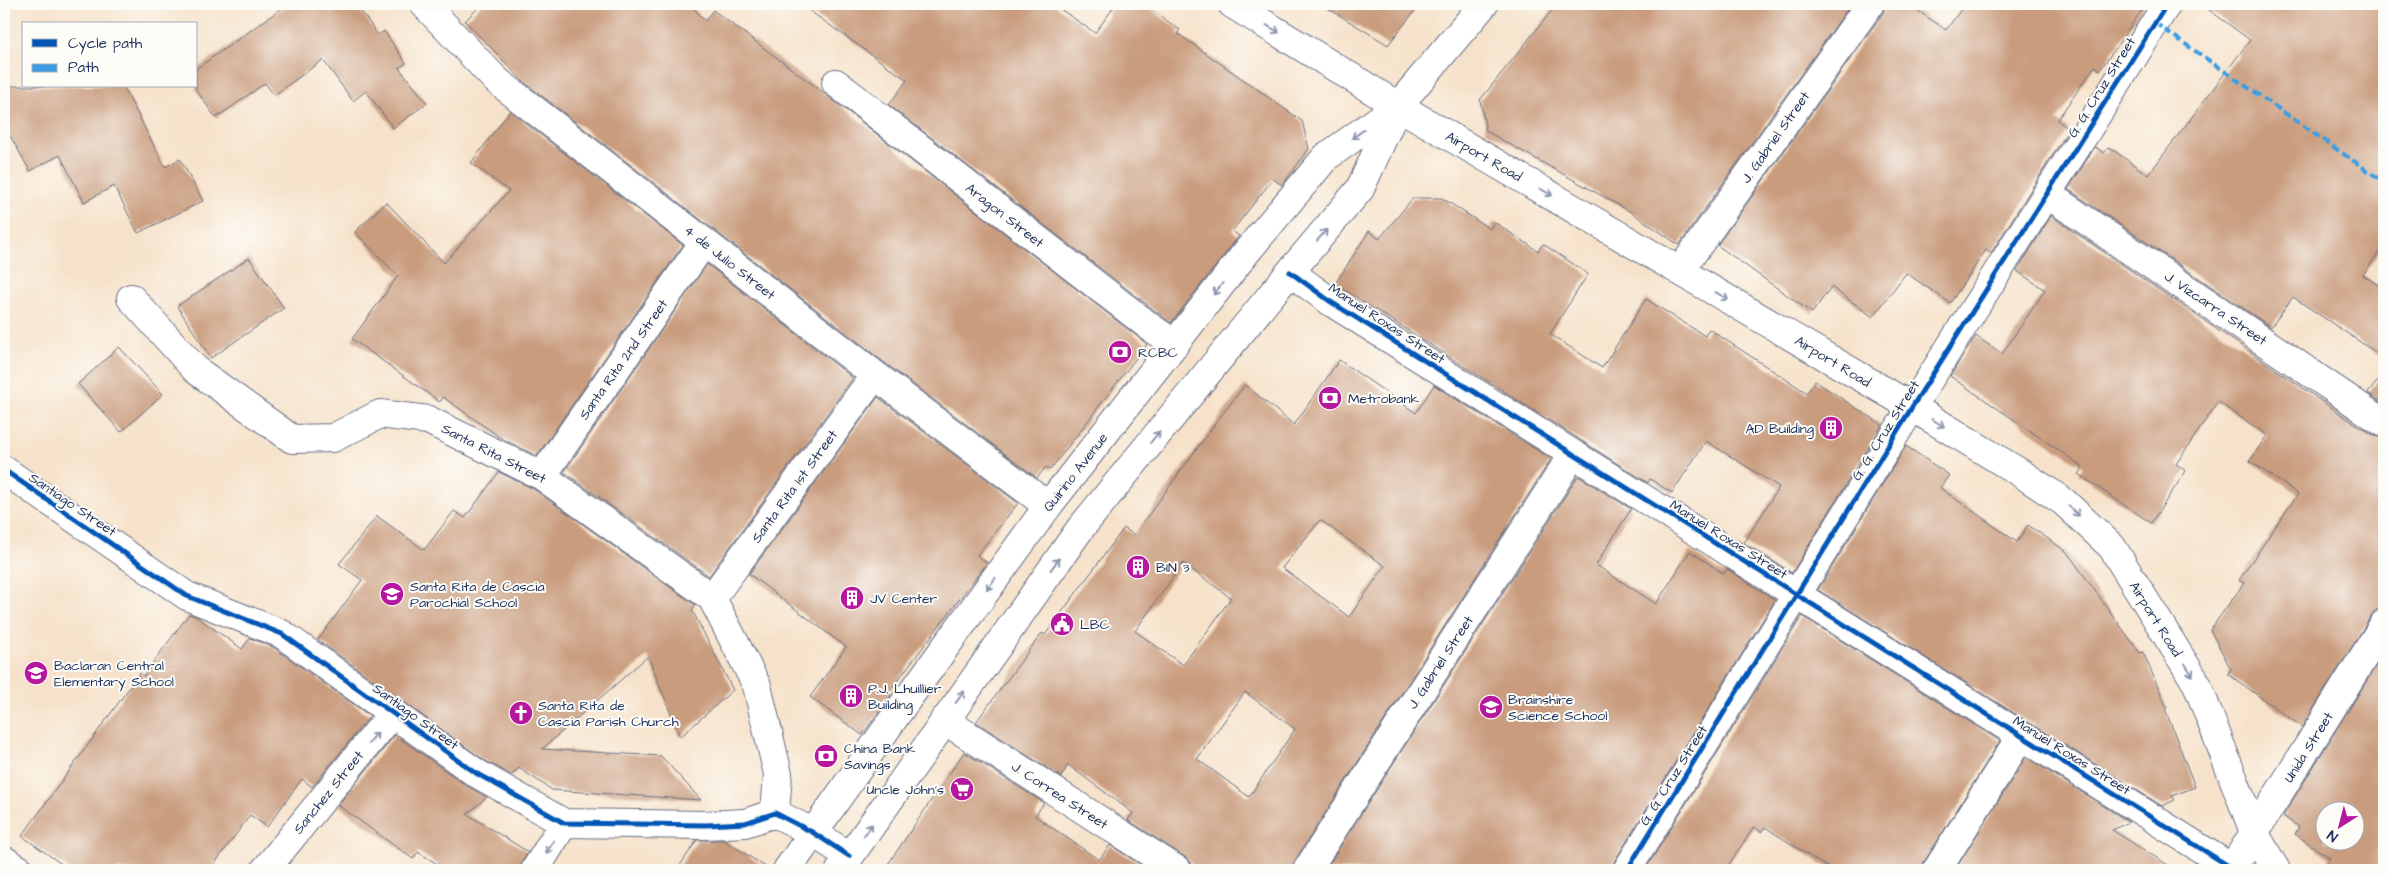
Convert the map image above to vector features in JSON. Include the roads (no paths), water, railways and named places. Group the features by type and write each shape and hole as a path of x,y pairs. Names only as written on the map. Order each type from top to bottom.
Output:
{"street":[{"name":"4 de Julio Street","path":"424,4 496,80 875,375 1048,506"},
{"name":"Airport Road","path":"1232,4 1398,106 1912,407 2064,502 2112,547 2197,684 2254,832 2276,870"},
{"name":"Quirino Avenue","path":"788,870 812,832 1048,506 1248,250 1326,157 1398,106 1484,4"},
{"name":"J. Gabriel Street","path":"1680,271 1870,4"},
{"name":"G. G. Cruz Street","path":"1627,870 1912,407 2167,4"},
{"name":"Aragon Street","path":"836,84 1154,330 1175,344"},
{"name":"Quirino Avenue","path":"845,863 1080,529 1360,189 1398,106"},
{"name":"J. Vizcarra Street","path":"2047,194 2384,423"},
{"name":"Santa Rita 2nd Street","path":"542,476 704,242"},
{"name":"Manuel Roxas Street","path":"1290,272 1331,302 2233,870"},
{"name":"Santa Rita Street","path":"131,298 196,370 292,439 333,438 380,414 428,420 542,476 712,598 757,686 778,774 775,813"},
{"name":"Santa Rita 1st Street","path":"712,598 875,375"},
{"name":"J. Gabriel Street","path":"1307,870 1573,454"},
{"name":"Santiago Street","path":"4,470 187,596 282,634 476,773 564,823 706,825 744,823 775,813"},
{"name":"Unida Street","path":"2233,870 2254,832 2384,624"},
{"name":"Sanchez Street","path":"265,870 392,714"},
{"name":"J. Correa Street","path":"944,720 1177,870"},
{"path":"1937,870 2021,736"},
{"path":"775,813 812,832 845,863"},
{"path":"535,870 564,823"},
{"path":"4,860 20,870"}],"place":[{"name":"RCBC","path":"1120,352"},
{"name":"Metrobank","path":"1330,398"},
{"name":"AD Building","path":"1831,428"},
{"name":"BIN 3","path":"1138,567"},
{"name":"Santa Rita de Cascia Parochial School","path":"392,594"},
{"name":"JV Center","path":"852,598"},
{"name":"LBC","path":"1062,624"},
{"name":"Baclaran Central Elementary School","path":"36,673"},
{"name":"P.J. Lhuillier Building","path":"851,696"},
{"name":"Brainshire Science School","path":"1491,707"},
{"name":"Santa Rita de Cascia Parish Church","path":"521,713"},
{"name":"China Bank Savings","path":"826,756"},
{"name":"Uncle John's","path":"962,789"}]}
